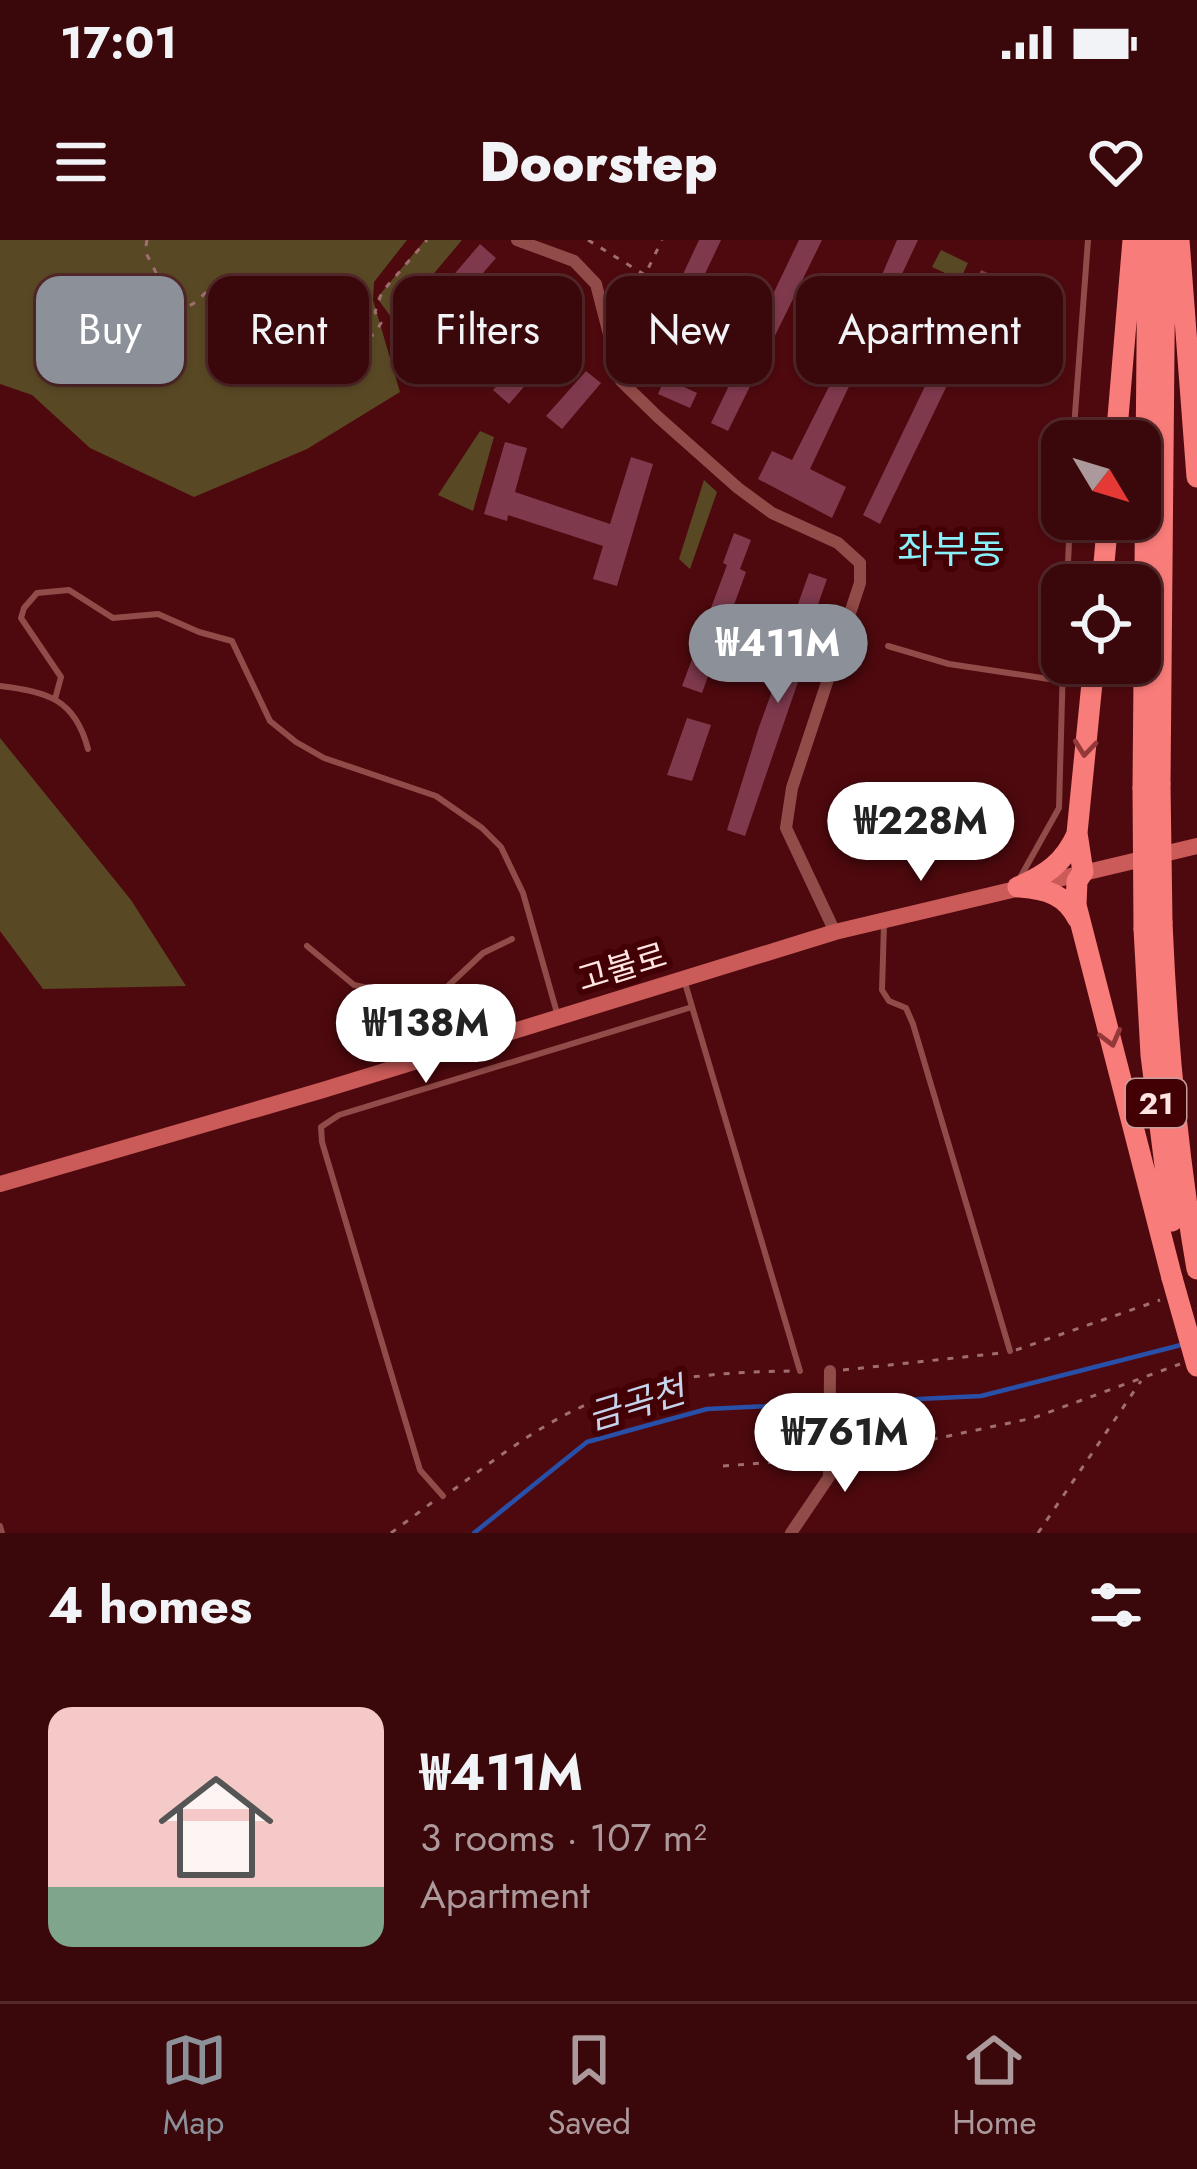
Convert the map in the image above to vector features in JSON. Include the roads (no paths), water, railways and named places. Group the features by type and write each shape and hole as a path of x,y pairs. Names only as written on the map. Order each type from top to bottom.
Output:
{"highway":[{"path":"1118,420 1133,240"},
{"name":"21","path":"1148,240 1153,926 1181,1178 1182,1280"},
{"name":"21","path":"1151,786 1165,240"},
{"path":"1179,240 1197,477"},
{"path":"1092,684 1077,833 1083,872 1075,894 1182,1280 1197,1362"},
{"path":"1015,888 1056,867 1069,853 1077,833"},
{"path":"1015,888 1053,892 1075,912 1081,925"}],"main road":[{"name":"고불로","path":"0,1184 835,932 1197,846"}],"street":[{"path":"517,240 574,261 596,284 621,380 658,417 772,513 838,543 860,563 860,583 792,788 786,828 835,932"},
{"path":"791,1533 829,1477 830,1371"}],"lane":[{"path":"1075,420 1088,240"},
{"path":"55,699 61,677 21,618 38,593 69,590 112,618 158,614 232,641 270,722 296,742 324,758 436,796 501,847 523,893 559,1018"},
{"path":"888,646 949,664 1041,678"},
{"path":"1015,888 1059,808 1062,684"},
{"path":"0,686 32,690 68,706 82,726 88,748"},
{"path":"884,920 882,990 885,998 907,1009 913,1024 1010,1352"},
{"path":"431,1002 483,953 512,939"},
{"path":"307,946 354,986 431,1002"},
{"path":"684,979 800,1371"},
{"path":"431,1002 446,1053"},
{"path":"443,1496 420,1470 322,1142 322,1127 340,1115 692,1007"}],"waterway":[{"name":"금곡천","path":"474,1533 587,1442 707,1409 981,1396 1181,1345"}],"district":[{"name":"좌부동","path":"951,549"}]}
